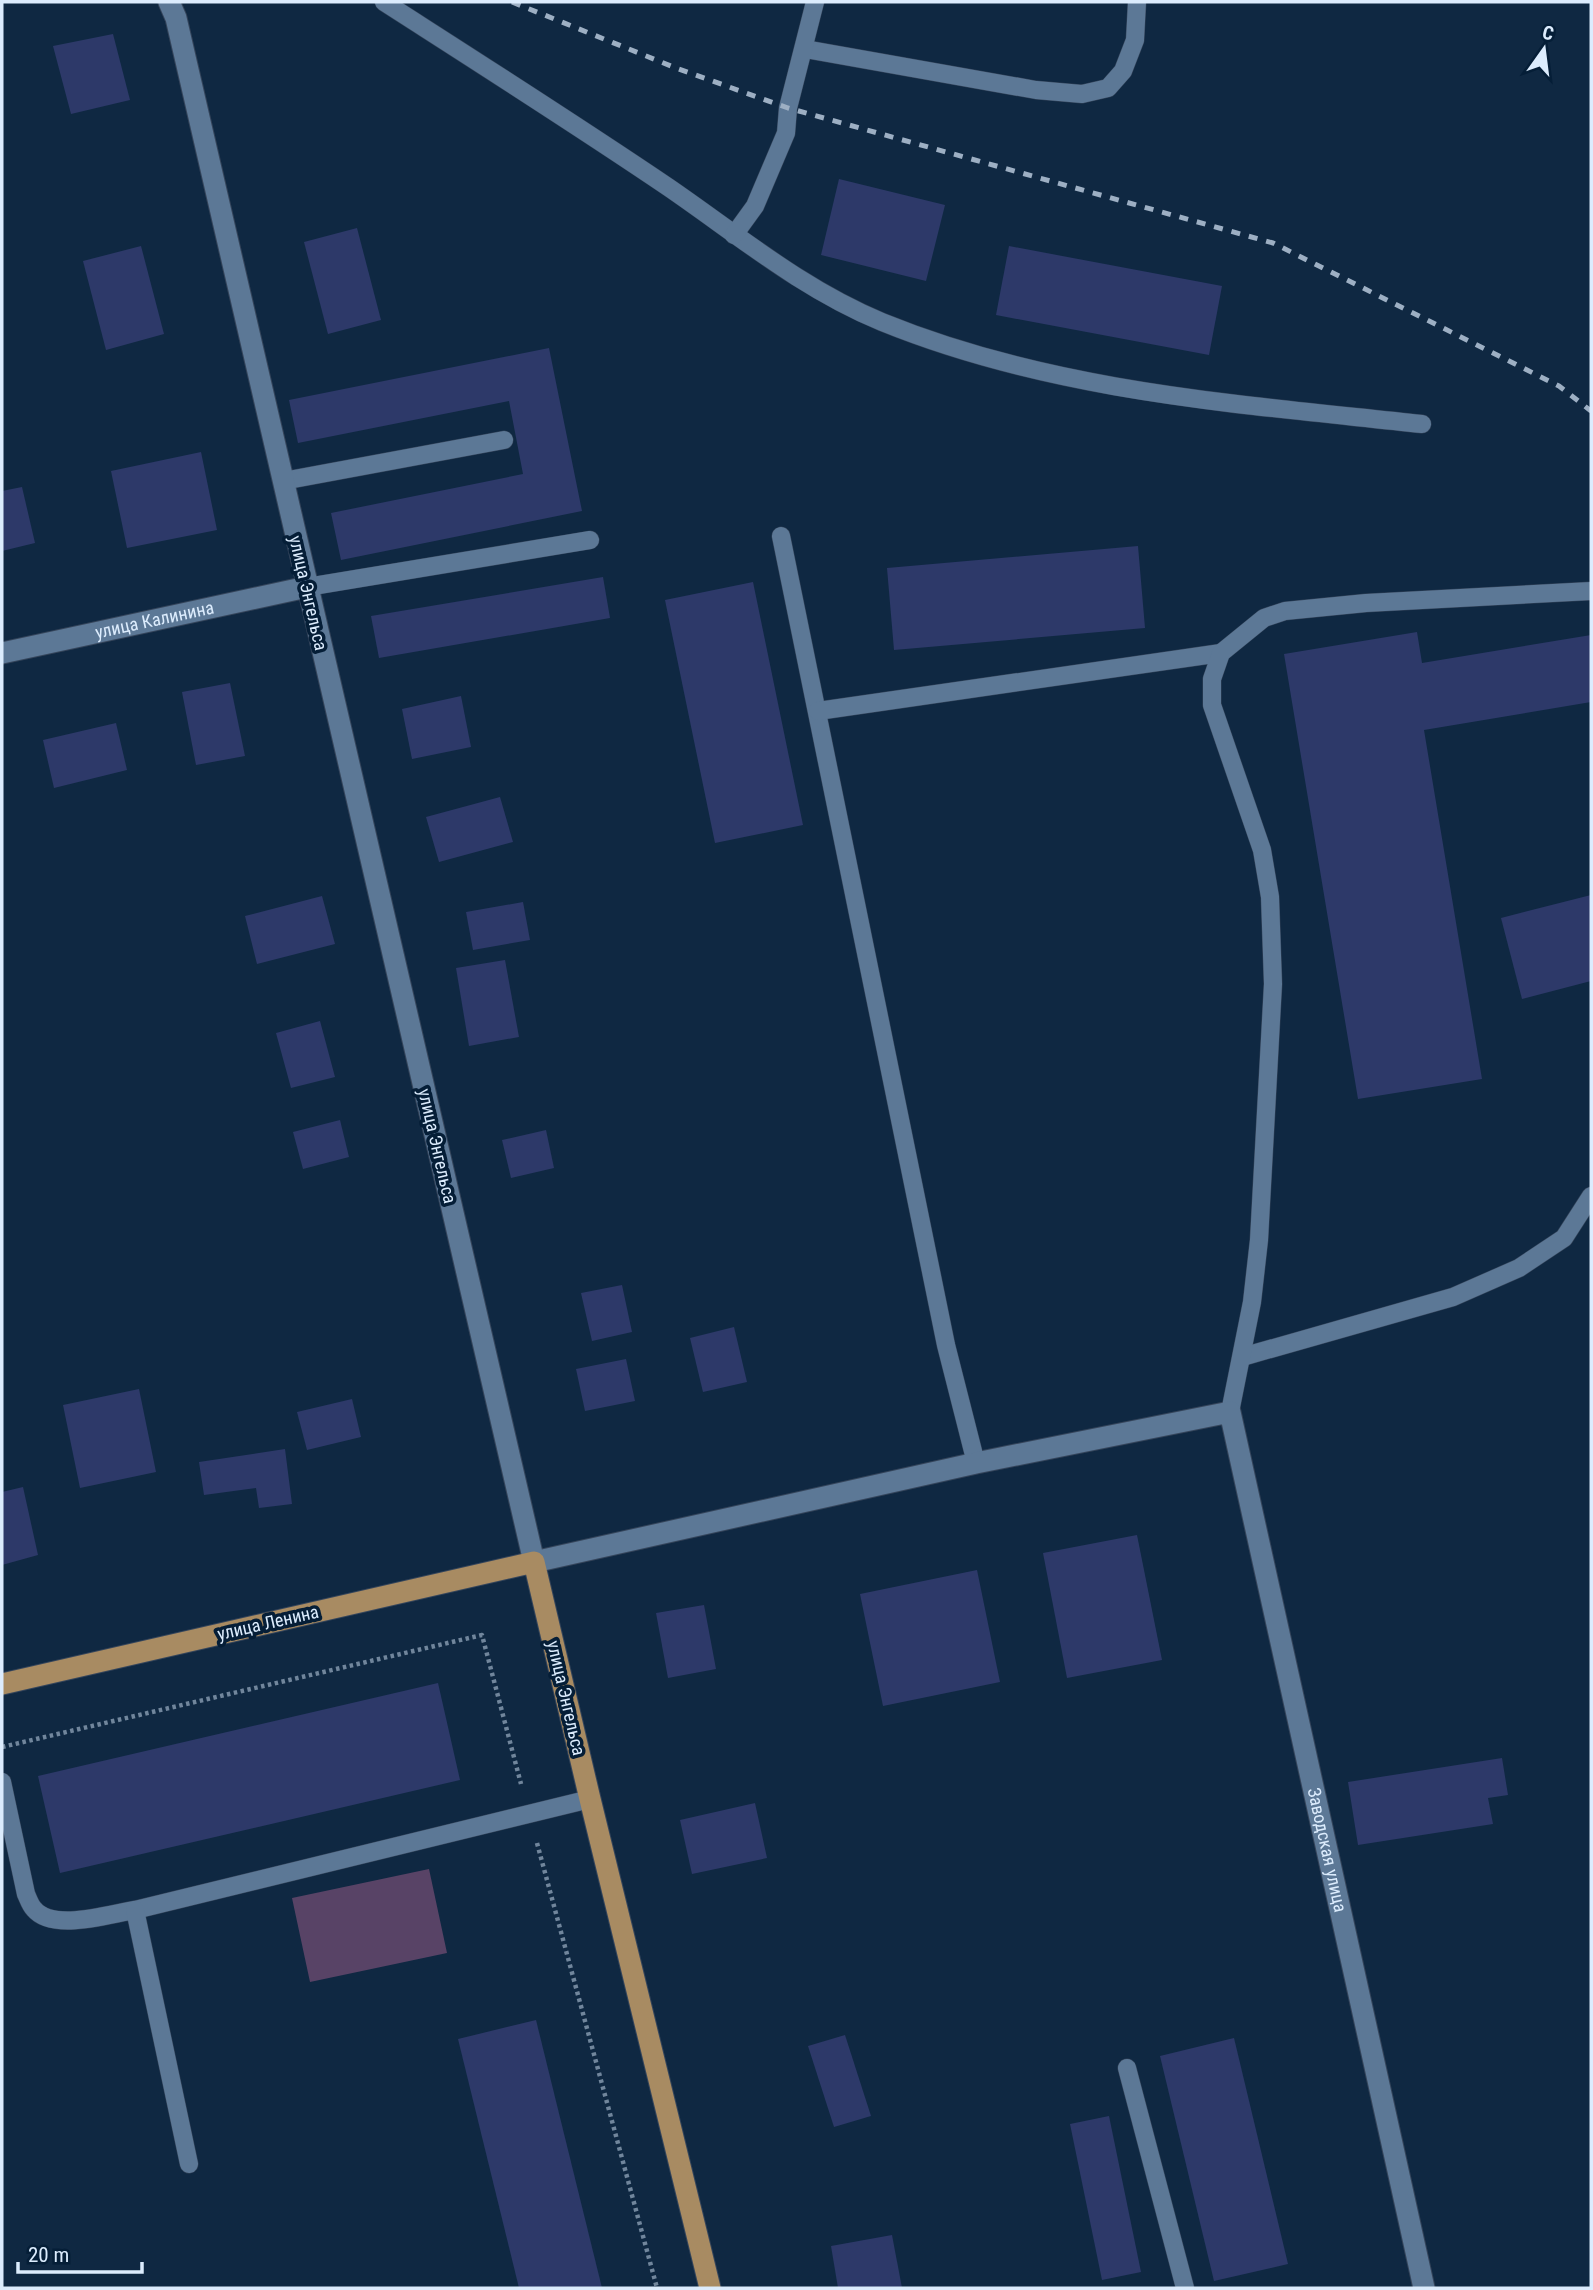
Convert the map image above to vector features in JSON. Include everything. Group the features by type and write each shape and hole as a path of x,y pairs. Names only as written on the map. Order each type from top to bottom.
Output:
{"main road":[{"name":"улица Ленина","path":"2,1684 534,1562"},
{"name":"улица Энгельса","path":"534,1562 710,2288"}],"street":[{"name":"улица Энгельса","path":"169,2 176,18 534,1562"},
{"name":"улица Калинина","path":"2,653 307,587"},
{"path":"534,1562 976,1464 1230,1412"},
{"name":"Заводская улица","path":"1230,1412 1424,2288"}],"lane":[{"path":"384,2 629,161 773,263 845,305 939,344 1009,365 1164,396 1422,424"},
{"path":"734,235 755,206 786,133 788,108 815,2"},
{"path":"805,48 1036,90 1082,94 1108,88 1123,71 1136,40 1137,2"},
{"path":"283,481 504,440"},
{"path":"781,536 946,1345 976,1464"},
{"path":"307,587 590,540"},
{"path":"1230,1412 1242,1357 1259,1240 1273,984 1270,897 1262,850 1212,705 1212,679 1222,653 1264,618 1285,611 1366,603 1591,591"},
{"path":"818,711 1222,653"},
{"path":"1242,1357 1453,1297 1519,1268 1564,1238 1591,1196"},
{"path":"2,1782 26,1894 34,1909 48,1919 70,1921 135,1910 590,1799"},
{"path":"135,1910 189,2164"},
{"path":"1127,2068 1185,2288"}],"shaded area":[{"path":"429,1869 447,1953 310,1982 292,1898"}],"building":[{"path":"113,34 130,100 71,114 53,46"},
{"path":"839,179 945,205 926,281 821,255"},
{"path":"357,228 381,320 328,334 304,242"},
{"path":"141,246 164,334 106,350 83,261"},
{"path":"1009,246 1222,286 1209,355 996,315"},
{"path":"549,348 582,511 341,560 331,513 523,474 509,401 298,443 289,400"},
{"path":"201,452 217,530 127,548 111,471"},
{"path":"22,487 35,543 2,551 2,491"},
{"path":"1138,546 1145,628 894,650 887,568"},
{"path":"603,577 610,618 379,658 371,616"},
{"path":"753,582 803,825 715,843 665,600"},
{"path":"1417,632 1422,663 1591,635 1591,702 1424,730 1482,1079 1358,1099 1284,654"},
{"path":"230,683 245,756 196,765 182,692"},
{"path":"461,696 471,747 412,759 402,709"},
{"path":"116,723 127,770 54,788 43,740"},
{"path":"500,797 513,842 439,862 426,817"},
{"path":"1591,895 1591,981 1522,999 1501,918"},
{"path":"322,896 335,944 257,964 245,916"},
{"path":"523,902 530,940 473,950 466,912"},
{"path":"505,960 519,1037 469,1046 456,968"},
{"path":"320,1021 335,1077 291,1088 276,1033"},
{"path":"340,1120 349,1157 303,1169 293,1132"},
{"path":"546,1130 554,1168 511,1178 502,1140"},
{"path":"622,1285 632,1332 592,1341 581,1293"},
{"path":"734,1327 747,1382 703,1392 690,1338"},
{"path":"626,1359 635,1401 585,1411 576,1369"},
{"path":"139,1389 156,1472 80,1488 63,1405"},
{"path":"352,1399 361,1437 307,1450 297,1412"},
{"path":"285,1449 292,1504 259,1508 256,1488 204,1495 199,1462"},
{"path":"23,1487 38,1555 2,1565 2,1492"},
{"path":"1137,1535 1162,1660 1067,1678 1043,1553"},
{"path":"977,1570 1000,1682 883,1706 860,1594"},
{"path":"704,1605 716,1669 668,1678 656,1613"},
{"path":"438,1683 460,1780 60,1873 38,1776"},
{"path":"1502,1758 1508,1795 1488,1798 1493,1824 1358,1845 1348,1782"},
{"path":"755,1803 767,1858 692,1874 680,1820"},
{"path":"536,2020 602,2288 519,2288 458,2039"},
{"path":"845,2035 871,2116 834,2127 808,2046"},
{"path":"1234,2038 1288,2264 1214,2281 1160,2056"},
{"path":"1109,2116 1141,2272 1102,2280 1070,2124"},
{"path":"892,2235 902,2288 838,2288 831,2246"}],"railway":[{"path":"512,2 676,68 788,108 1273,243 1559,386 1591,411"}]}
